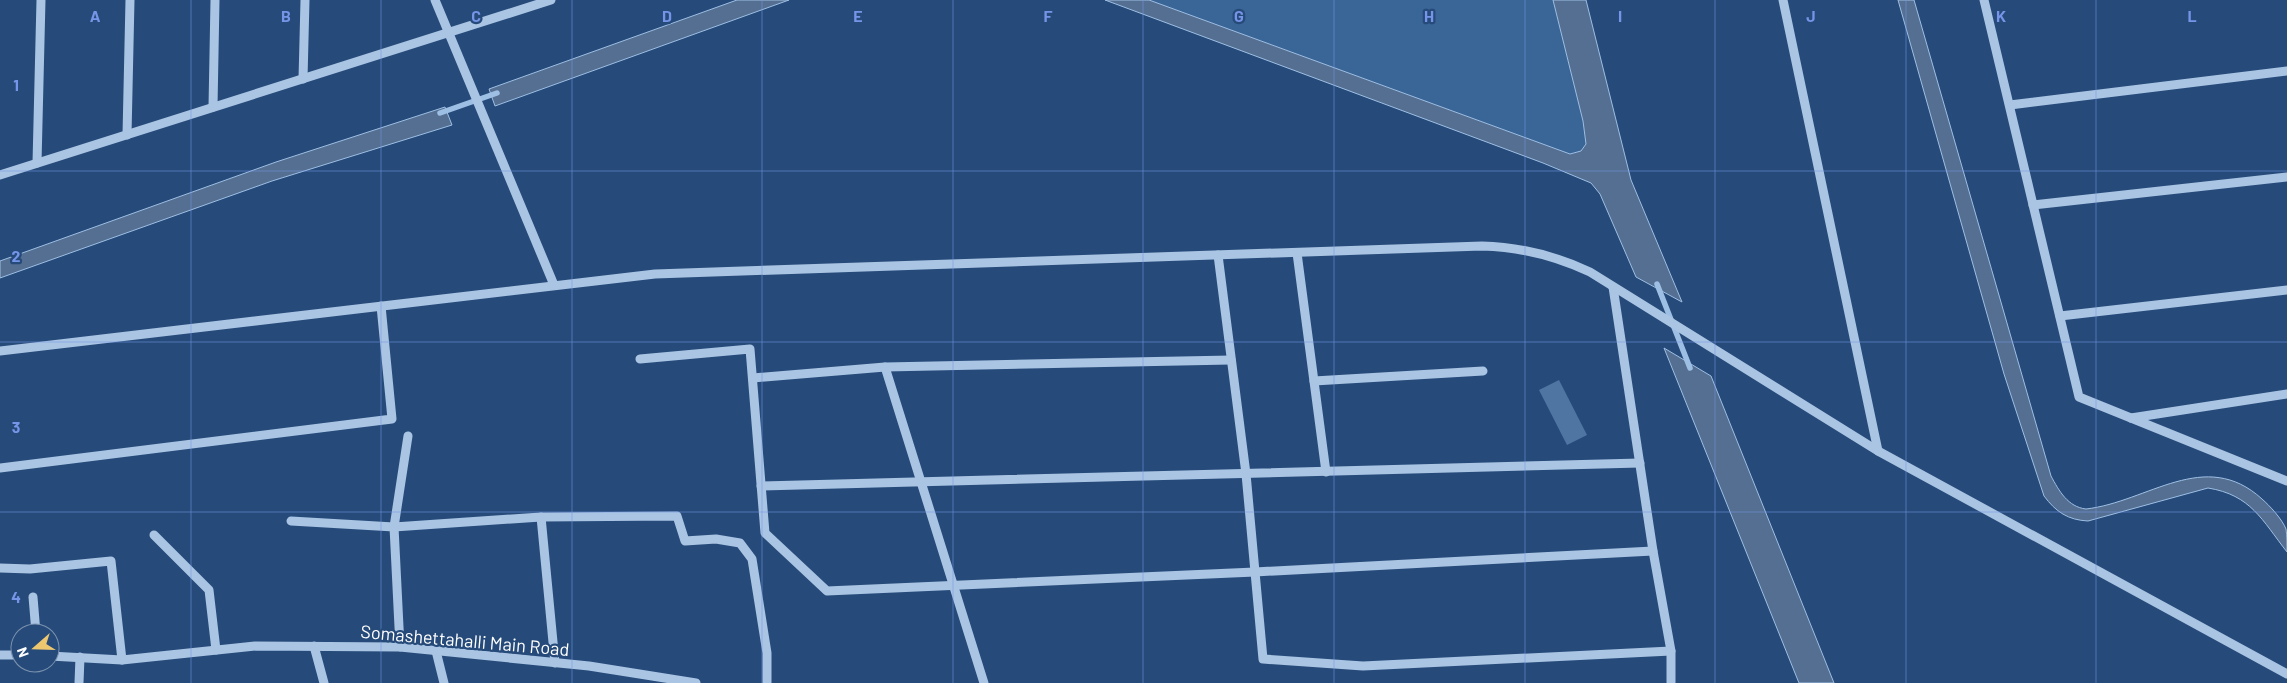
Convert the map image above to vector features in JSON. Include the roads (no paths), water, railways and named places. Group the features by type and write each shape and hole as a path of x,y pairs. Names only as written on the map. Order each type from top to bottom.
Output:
{"street":[{"path":"37,163 41,0"},
{"path":"127,135 130,0"},
{"path":"213,107 215,0"},
{"path":"303,79 304,0"},
{"path":"435,0 554,285"},
{"path":"0,175 551,0"},
{"path":"1783,0 1878,451"},
{"path":"1984,0 2079,397 2287,481"},
{"path":"2010,105 2287,71"},
{"path":"2034,205 2287,177"},
{"path":"0,351 655,274 1502,246 1559,258 1590,272 1878,451 2287,674"},
{"path":"1297,253 1326,472"},
{"path":"1218,255 1246,474 1263,660 1363,666 1671,650"},
{"path":"1614,287 1653,551 1671,650 1671,683"},
{"path":"2060,316 2287,290"},
{"path":"0,468 392,419 381,306"},
{"path":"640,359 750,348 765,533 827,591 1255,572 1653,551"},
{"path":"753,378 885,367 1231,360"},
{"path":"885,367 984,683"},
{"path":"1314,381 1484,371"},
{"path":"2131,418 2287,394"},
{"path":"400,648 394,527 408,436"},
{"path":"762,486 1640,463"},
{"path":"291,521 394,527 541,517 677,516 685,541 716,539 740,543 752,559 767,653 767,683"},
{"path":"541,517 555,663"},
{"path":"154,535 209,590 216,650"},
{"path":"0,568 30,569 112,561 122,660"},
{"path":"33,598 35,623"},
{"name":"Somashettahalli Main Road","path":"60,656 122,660 255,646 400,648 555,663 664,680 696,683"},
{"path":"314,646 324,683"},
{"path":"436,651 444,683"},
{"path":"79,683 80,657"}],"waterway":[{"path":"440,113 497,93"},
{"path":"1657,284 1690,368"}]}
